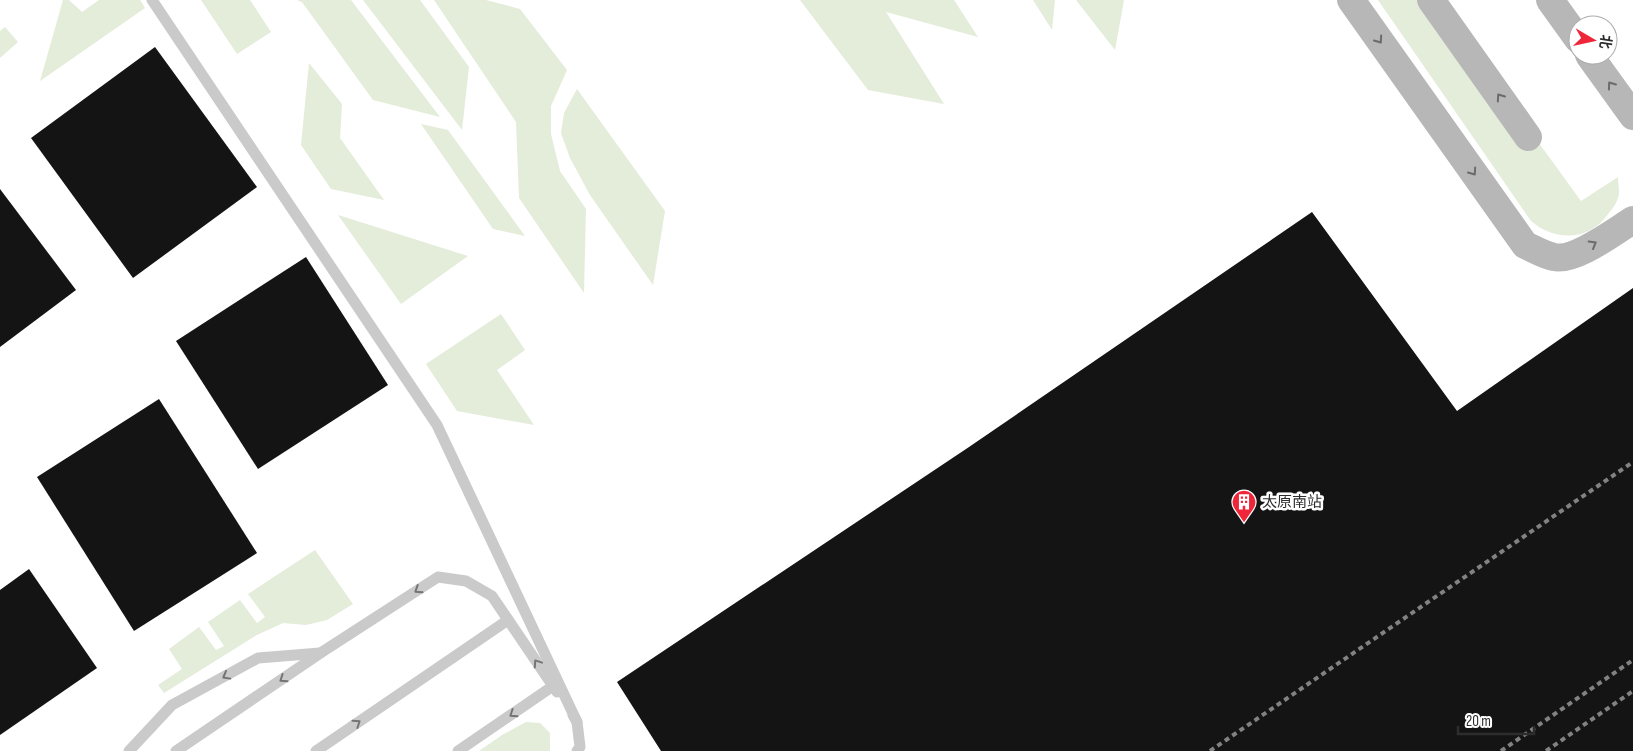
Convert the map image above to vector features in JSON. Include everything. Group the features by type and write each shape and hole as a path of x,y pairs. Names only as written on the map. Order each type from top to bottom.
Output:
{"street":[{"path":"1351,0 1525,245 1555,258 1571,256 1633,220"},
{"path":"1431,0 1528,137"},
{"path":"1550,0 1568,25"},
{"path":"1596,65 1633,116"}],"lane":[{"path":"152,0 437,425 577,722 580,748 577,751"},
{"path":"176,751 322,652 438,577 466,581 492,596 577,722"},
{"path":"316,751 508,620"},
{"path":"129,751 172,705 258,658 322,652"},
{"path":"458,751 553,686"}],"green space":[{"path":"63,0 69,0 82,12 99,0 140,0 145,8 40,81"},
{"path":"201,0 250,0 271,32 237,54"},
{"path":"297,0 351,0 440,117 373,100 302,2"},
{"path":"363,0 420,0 469,67 462,130"},
{"path":"434,0 486,0 520,9 567,70 551,106 551,134 560,171 586,209 584,293 519,198 516,122"},
{"path":"800,0 954,0 978,37 886,12 944,104 868,90"},
{"path":"1033,0 1055,0 1052,30"},
{"path":"1076,0 1124,0 1115,50"},
{"path":"1378,0 1417,0 1421,9 1536,139 1581,201 1618,177 1618,199 1601,222 1592,229 1582,233 1561,235 1540,228 1531,221"},
{"path":"5,27 18,42 0,58 0,31"},
{"path":"309,63 342,104 340,138 384,200 331,189 301,145"},
{"path":"577,89 665,211 653,285 590,195 570,158 561,133 564,113"},
{"path":"421,124 448,130 525,236 493,229"},
{"path":"338,215 468,256 401,304"},
{"path":"501,314 525,350 497,370 534,425 457,411 426,364"},
{"path":"315,550 353,604 327,620 306,625 283,623 257,635 164,693 158,685 182,669 169,649 199,627 216,650 224,646 208,622 240,600 257,623 265,617 248,594"},
{"path":"526,722 540,723 550,733 550,751 479,751 502,735"}],"building":[{"path":"155,47 257,187 133,278 31,138"},
{"path":"0,189 76,290 0,347"},
{"name":"太原南站","path":"1312,212 1457,411 1633,288 1633,751 661,751 617,682 969,447"},
{"path":"306,257 388,385 258,469 176,341"},
{"path":"159,399 257,553 134,631 37,477"},
{"path":"29,569 97,668 0,735 0,590"}],"railway":[{"path":"1210,751 1633,462"},
{"path":"1501,751 1633,660"},
{"path":"1546,751 1633,691"}],"place":[{"name":"太原南站","path":"1244,523"}]}
